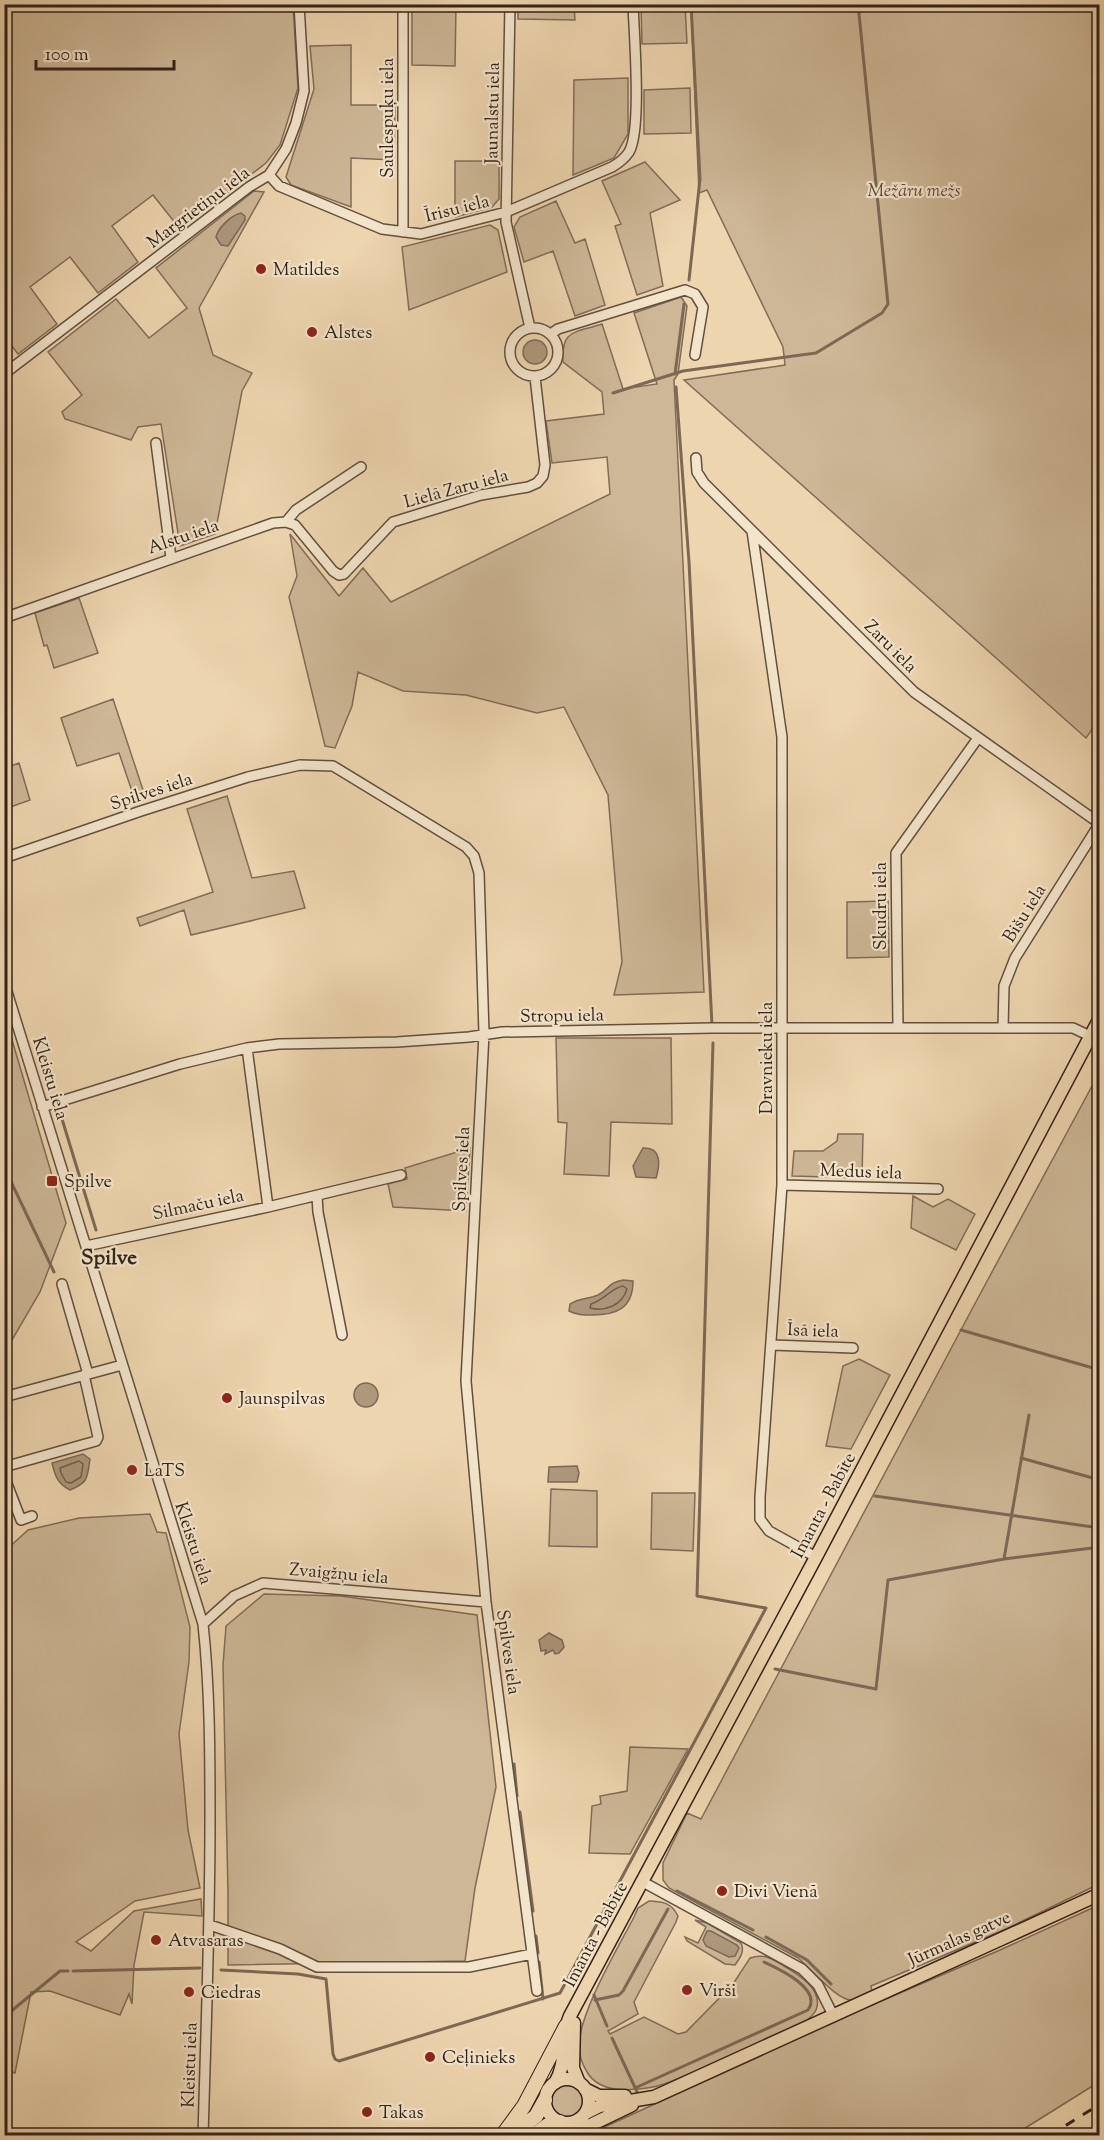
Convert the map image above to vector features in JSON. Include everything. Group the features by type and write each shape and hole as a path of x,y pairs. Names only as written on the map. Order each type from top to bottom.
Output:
{"highway":[{"path":"502,2136 524,2106 566,2026"},
{"path":"510,2136 536,2116 545,2100"},
{"path":"533,2136 548,2125 560,2122"}],"main road":[{"name":"Imanta - Babīte","path":"555,2083 562,2068 566,2026 1100,1018"},
{"name":"Jūrmalas gatve","path":"644,2099 654,2097 1100,1894"},
{"name":"Imanta - Babīte","path":"576,2007 573,2030 573,2068 582,2086"},
{"path":"570,2079 600,2096 644,2099 600,2106 572,2123 560,2122 551,2116 545,2100 548,2090 555,2083 570,2079"},
{"path":"582,2086 589,2101 586,2113"},
{"path":"572,2134 644,2099"}],"street":[{"name":"Margrietiņu iela","path":"4,374 249,187 269,175 286,150 304,91 299,4"},
{"name":"Saulespuķu iela","path":"403,232 404,4"},
{"name":"Jaunalstu iela","path":"510,4 506,222 530,328"},
{"name":"Īrisu iela","path":"269,175 279,186 382,229 421,234 506,212 620,162 630,150 636,123 633,4"},
{"path":"551,334 558,329 685,290 695,294 703,308 695,355"},
{"path":"530,328 541,329 551,334 557,344 558,355 554,366 546,374 535,377 523,375 513,367 509,355 511,343 519,333 530,328"},
{"name":"Lielā Zaru iela","path":"286,522 295,525 333,571 339,575 344,574 393,522 481,495 528,487 537,483 543,476 545,465 535,377"},
{"path":"156,443 171,558"},
{"name":"Zaru iela","path":"696,458 697,472 704,483 914,692 1099,823"},
{"name":"Alstu iela","path":"4,618 273,523 286,522 296,510 361,468"},
{"name":"Dravnieku iela","path":"752,531 782,737 782,1185 760,1519 769,1531 816,1557"},
{"name":"Skudru iela","path":"898,1028 896,853 978,738"},
{"name":"Spilves iela","path":"4,858 248,777 300,765 333,766 457,842 474,856 479,873 484,1034 466,1381 486,1602 537,1991"},
{"name":"Bišu iela","path":"1003,1028 1004,986 1015,958 1099,823"},
{"name":"Kleistu iela","path":"4,982 202,1624 210,1728 210,1925 203,2136"},
{"name":"Stropu iela","path":"42,1107 180,1064 247,1048 279,1044 408,1042 484,1034 712,1028 1073,1028 1090,1036"},
{"path":"247,1048 268,1207"},
{"name":"Silmaču iela","path":"86,1246 401,1176"},
{"name":"Medus iela","path":"782,1185 938,1190"},
{"path":"317,1196 318,1212 342,1335"},
{"path":"4,1467 96,1441 98,1437 86,1375 62,1284"},
{"name":"Īsā iela","path":"772,1345 853,1348"},
{"path":"4,1397 122,1365"},
{"path":"4,1476 21,1520 32,1516"},
{"name":"Zvaigžņu iela","path":"202,1624 234,1596 263,1583 486,1602"},
{"path":"643,1882 801,1969 818,1985 833,2015"},
{"path":"210,1925 280,1949 317,1967 469,1967 532,1954"}],"green space":[{"path":"4,5 293,5 298,88 280,145 266,163 180,229 153,195 112,226 138,262 98,293 70,257 30,287 57,324 18,354 4,336"},
{"path":"412,5 456,5 455,66 412,65"},
{"path":"518,5 574,5 575,20 518,19"},
{"path":"641,5 685,5 687,43 642,44"},
{"name":"Mežāru mežs","path":"691,5 1099,5 1100,718 1086,738 684,380 785,365 783,347 707,190 699,193"},
{"path":"351,45 351,105 395,105 394,160 351,158 351,207 291,185 286,177 314,89 310,46"},
{"path":"628,78 628,134 614,158 573,175 574,80"},
{"path":"690,88 691,133 644,134 644,90"},
{"path":"455,161 499,161 499,199 492,207 455,217"},
{"path":"645,162 680,200 650,213 663,286 637,295 615,226 621,224 602,181"},
{"path":"254,191 264,192 199,308 213,355 252,373 242,391 215,534 180,546 161,424 138,427 131,440 65,419 62,412 82,395 48,352 116,299 149,338 187,308 156,268"},
{"path":"556,201 575,243 585,239 605,305 575,316 553,251 524,262 514,227 520,217"},
{"path":"490,225 498,230 507,272 409,310 402,247"},
{"path":"681,297 687,306 678,374 674,380 704,992 614,995 622,962 608,795 564,707 537,713 466,695 403,691 358,672 352,706 335,748 325,746 289,597 297,576 290,534 339,596 363,568 391,602 610,494 607,457 552,463 546,421 604,414 602,392 563,362 564,343 577,331 602,324 623,389 657,384 634,313"},
{"path":"79,598 98,653 54,668 47,645 44,646 35,613"},
{"path":"113,699 146,799 136,803 119,753 77,766 61,718"},
{"path":"19,763 30,800 5,809 5,768"},
{"path":"227,796 252,878 294,871 305,908 191,935 184,910 140,926 137,918 213,892 187,809"},
{"path":"888,901 889,957 847,958 847,902"},
{"path":"5,1016 66,1223 40,1292 5,1352"},
{"path":"556,1038 671,1038 672,1124 611,1122 609,1176 564,1174 567,1123 558,1122"},
{"path":"1099,1073 1099,1884 1004,1930 871,1986 872,1992 861,1998 848,1999 833,1991 798,1958 669,1888 663,1880 663,1863 687,1813 701,1819"},
{"path":"838,1134 863,1134 862,1178 792,1176 794,1151 823,1151 837,1141"},
{"path":"470,1148 466,1211 393,1207 388,1184 407,1179 405,1168"},
{"path":"913,1196 933,1207 948,1199 975,1214 956,1250 911,1228"},
{"path":"859,1359 890,1375 851,1449 826,1446 843,1366"},
{"path":"551,1489 597,1491 597,1547 549,1546"},
{"path":"652,1493 695,1493 693,1551 651,1549"},
{"path":"150,1514 157,1532 166,1533 190,1627 189,1662 179,1734 188,1830 200,1888 135,1901 76,1942 91,1951 134,1911 201,1899 202,1916 144,1912 134,1965 132,2004 129,1994 120,2015 50,1991 31,1992 15,2073 4,2069 5,1551 28,1530 79,1518"},
{"path":"264,1594 341,1596 477,1615 496,1787 475,1888 465,1961 228,1965 223,1665 226,1626"},
{"path":"630,1747 688,1749 630,1854 589,1853 592,1806 601,1804 600,1796 627,1791"},
{"path":"649,1901 666,1904 678,1916 634,2002 638,2014 608,2031 610,2034 644,2017 678,2034 686,2032 733,1984 750,1958 755,1957 764,1956 772,1959 796,1973 813,1989 817,2003 816,2010 807,2020 791,2029 661,2085 625,2090 600,2084 587,2072 580,2056 581,2032 585,2016 600,1981 638,1908"},
{"path":"1099,1905 1099,2082 1014,2135 585,2136 851,2014"},
{"path":"695,1920 707,1923 741,1943 742,1952 735,1965 725,1964 687,1941 685,1937 698,1943 706,1927"},
{"path":"567,2082 580,2088 586,2101 580,2114 567,2120 554,2114 548,2101 554,2088"}],"water":[{"path":"241,213 245,216 245,220 228,246 221,245 216,237 219,230 229,219"},
{"path":"535,340 544,343 547,352 544,361 535,364 526,361 523,352 526,343"},
{"path":"643,1148 654,1150 657,1154 659,1163 656,1178 636,1177 633,1166"},
{"path":"623,1280 633,1281 630,1298 622,1308 601,1315 569,1311 570,1304 598,1295 611,1284"},
{"path":"366,1383 375,1386 378,1395 375,1404 366,1407 357,1404 354,1395 357,1386"},
{"path":"83,1454 90,1459 86,1479 70,1490 58,1479 52,1463"},
{"path":"577,1466 579,1473 577,1482 548,1482 549,1467"},
{"path":"549,1633 562,1640 564,1647 559,1653 555,1654 553,1650 545,1654 546,1650 541,1651 539,1640"},
{"path":"707,1931 737,1945 739,1948 735,1956 729,1957 706,1946 703,1940"}],"waterway":[{"path":"689,280 700,179 691,4"},
{"path":"613,393 683,371 816,353 882,313 888,304 858,4"},
{"path":"675,374 684,304"},
{"path":"676,387 689,562 712,1026"},
{"path":"221,1970 298,1974 326,1979 333,2054 339,2061 560,1993 766,1608 697,1596 713,1043"},
{"path":"58,1106 96,1230"},
{"path":"4,1167 54,1272"},
{"path":"961,1330 1100,1370"},
{"path":"1004,1559 1029,1415"},
{"path":"1021,1458 1100,1480"},
{"path":"875,1496 1100,1528"},
{"path":"775,1669 876,1689 888,1580 1004,1559 1100,1547"},
{"path":"514,1764 517,1796"},
{"path":"520,1812 533,1911"},
{"path":"677,1891 753,1930"},
{"path":"595,2000 619,1995 623,1991 668,1909"},
{"path":"536,1936 538,1953"},
{"path":"766,1937 807,1960 831,1984"},
{"path":"539,1962 543,1999"},
{"path":"635,2088 808,2010 811,2002 805,1987 764,1962"},
{"path":"73,1971 200,1968"},
{"path":"4,2017 60,1971 68,1971"},
{"path":"594,1995 607,2026"},
{"path":"612,2038 638,2094"}],"railway":[{"path":"1049,2136 1100,2104"}],"place":[{"name":"Matildes","path":"261,269"},
{"name":"Alstes","path":"312,332"},
{"name":"Spilve","path":"52,1181"},
{"name":"Jaunspilvas","path":"227,1398"},
{"name":"LaTS","path":"132,1470"},
{"name":"Divi Vienā","path":"722,1891"},
{"name":"Atvasaras","path":"156,1940"},
{"name":"Virši","path":"687,1990"},
{"name":"Ciedras","path":"189,1992"},
{"name":"Ceļinieks","path":"430,2057"},
{"name":"Takas","path":"367,2112"}],"district":[{"name":"Spilve","path":"109,1257"}]}
